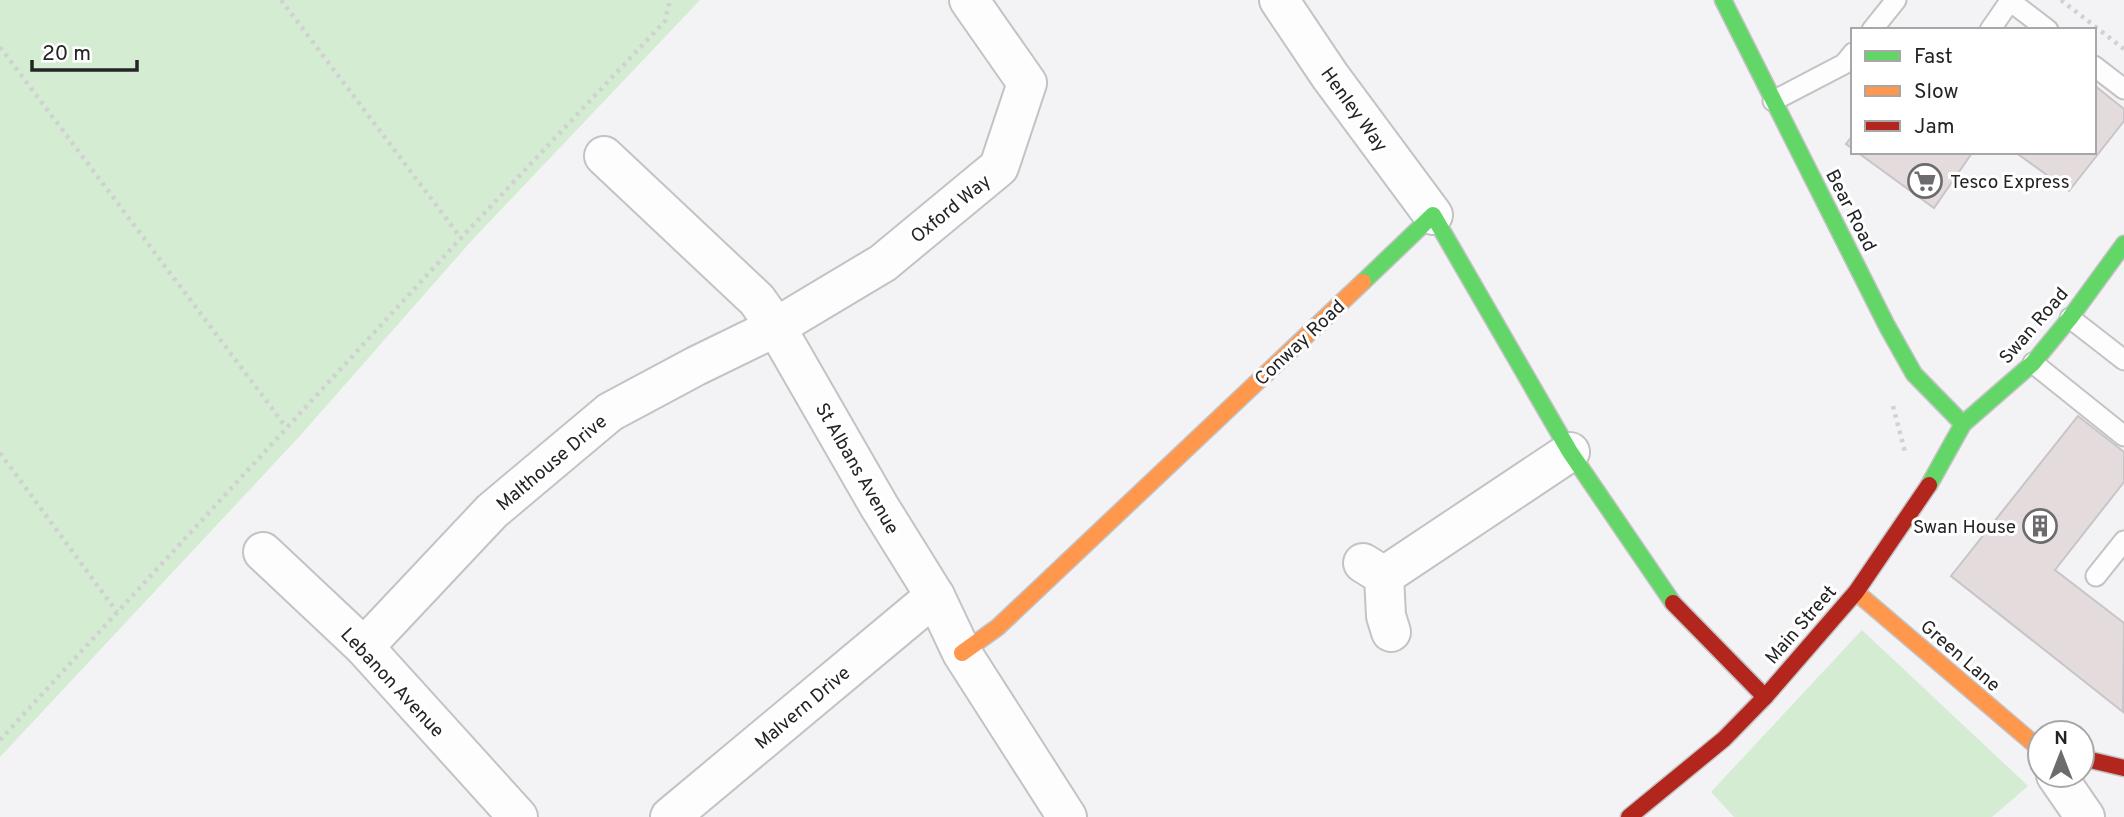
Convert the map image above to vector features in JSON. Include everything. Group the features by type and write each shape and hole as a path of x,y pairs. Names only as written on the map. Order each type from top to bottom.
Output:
{"street":[{"name":"Henley Way","path":"1279,0 1330,76 1433,215"},
{"name":"Bear Road","path":"1723,0 1887,326 1914,374 1963,425"},
{"name":"Oxford Way","path":"776,327 883,263 999,167 1027,83 978,3"},
{"name":"St Albans Avenue","path":"604,156 757,300 776,327 934,596 962,653 1067,817"},
{"path":"1433,215 1570,452 1675,607 1765,697"},
{"name":"Conway Road","path":"962,653 998,628 1433,215"},
{"name":"Swan Road","path":"1963,425 2033,363 2124,244"},
{"name":"Malthouse Drive","path":"364,648 492,511 610,412 776,327"},
{"name":"Main Street","path":"1629,817 1724,739 1765,697 1856,592 1920,500 1963,425"},
{"path":"1391,632 1373,569 1570,452"},
{"name":"Lebanon Avenue","path":"263,552 364,648 518,817"},
{"name":"Green Lane","path":"1856,592 2026,740"},
{"name":"Malvern Drive","path":"670,817 934,596"},
{"path":"2096,761 2124,768"},
{"path":"2066,789 2085,817"}],"lane":[{"path":"1874,28 1896,0"},
{"path":"1991,28 2010,1 2045,28"},
{"path":"1773,102 1844,64 1851,55"},
{"path":"2096,68 2124,89"},
{"path":"2070,318 2124,360"},
{"path":"2033,363 2124,436"},
{"path":"2096,576 2124,541"}],"path":[{"path":"281,0 461,238"},
{"path":"0,740 286,427 665,21 670,0"},
{"path":"2062,0 2124,49"},
{"path":"0,47 286,427"},
{"path":"1890,395 1908,463"},
{"path":"0,453 117,612"}],"green space":[{"path":"0,0 700,0 473,239 298,438 0,757"},
{"path":"1862,630 2026,784 2026,788 1992,817 1734,817 1711,792"}],"building":[{"path":"2096,87 2124,109 2124,121 2069,191 2018,154 2096,154"},
{"name":"Tesco Express","path":"1860,154 1971,154 1934,208"},
{"name":"Swan House","path":"2078,416 2124,452 2124,482 2055,570 2124,623 2123,712 1951,576"}],"traffic: fast":[{"path":"1723,0 1887,326 1914,374 1963,424"},
{"path":"1363,282 1433,215 1570,452 1673,603"},
{"path":"1929,485 1963,424 2033,363 2124,244"}],"traffic: slow":[{"path":"962,653 998,627 1363,282"},
{"path":"1856,592 2026,737"}],"traffic: jam":[{"path":"1629,817 1724,739 1765,697 1856,592 1929,485"},
{"path":"1673,603 1765,697"},
{"path":"2096,761 2124,768"}],"place":[{"name":"Tesco Express","path":"1925,181"},
{"name":"Swan House","path":"2040,526"}]}
